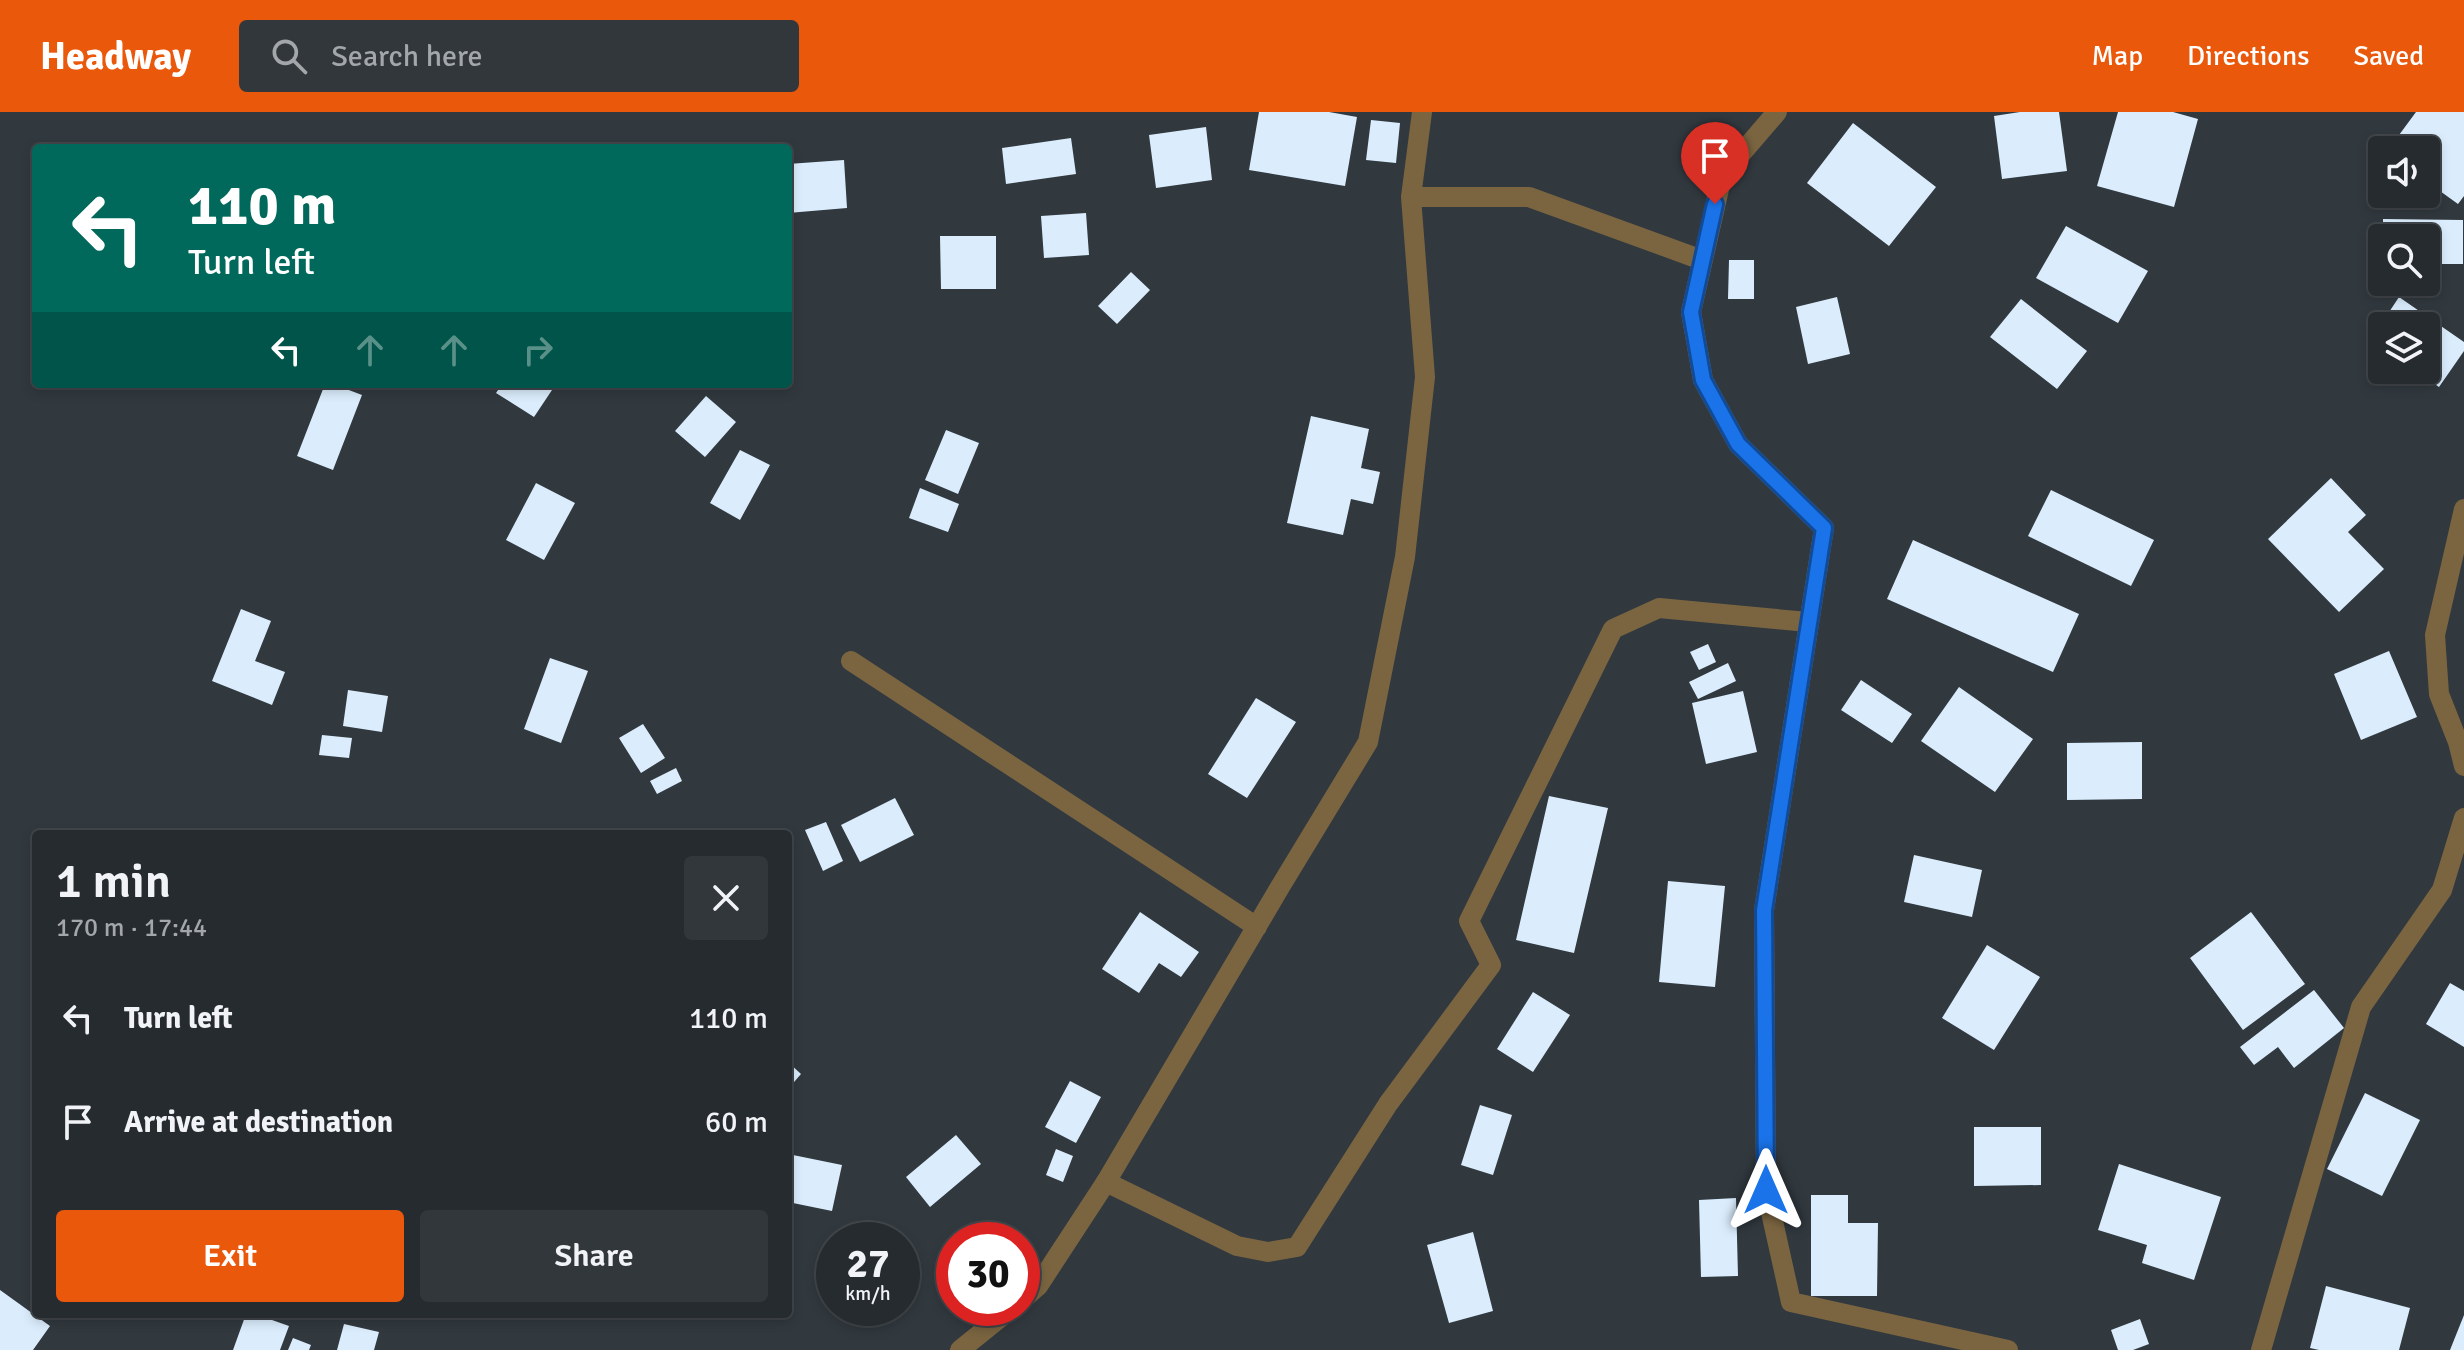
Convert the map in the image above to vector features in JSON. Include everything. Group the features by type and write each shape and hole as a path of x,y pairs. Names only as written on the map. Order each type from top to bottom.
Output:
{"street":[{"path":"1040,1283 1106,1182 1368,742 1405,557 1425,377 1411,197 1422,112"},
{"path":"1777,112 1722,176 1691,312 1703,380 1738,444 1824,528 1764,910 1766,1190 1791,1302 2008,1350"},
{"path":"1411,197 1529,197 1702,260"},
{"path":"2464,509 2435,635 2439,694 2464,766"},
{"path":"1106,1182 1237,1246 1268,1252 1297,1247 1388,1104 1491,965 1469,921 1613,629 1659,608 1808,622"},
{"path":"851,661 1257,927"},
{"path":"2261,1350 2361,1007 2442,890 2464,818"},
{"path":"960,1350 990,1326"}],"building":[{"path":"1259,112 1329,112 1357,117 1345,186 1249,170"},
{"path":"2059,112 2067,171 2002,179 1994,116"},
{"path":"2118,112 2173,112 2198,119 2174,207 2097,186"},
{"path":"2416,112 2464,112 2464,196 2458,204 2440,191 2440,136 2398,136"},
{"path":"1371,120 1400,123 1396,163 1366,160"},
{"path":"1853,123 1936,187 1889,246 1807,183"},
{"path":"1206,127 1212,180 1156,188 1149,135"},
{"path":"1071,138 1076,174 1006,184 1002,148"},
{"path":"844,160 847,208 792,213 792,164"},
{"path":"1086,213 1089,255 1044,258 1041,216"},
{"path":"2383,219 2463,220 2463,264 2440,264 2440,224 2383,224"},
{"path":"2066,226 2148,271 2118,323 2036,278"},
{"path":"940,236 996,236 996,289 941,289"},
{"path":"1729,260 1754,260 1754,299 1728,299"},
{"path":"1131,272 1150,290 1117,324 1098,306"},
{"path":"1837,297 1850,354 1808,364 1796,307"},
{"path":"2399,297 2421,312 2389,312"},
{"path":"2021,299 2087,351 2057,389 1990,337"},
{"path":"2440,325 2464,342 2464,351 2439,387 2435,384 2440,384"},
{"path":"323,388 344,388 362,395 333,470 297,456"},
{"path":"499,388 553,388 534,417 496,393"},
{"path":"706,396 736,422 705,457 675,431"},
{"path":"1311,416 1369,429 1361,468 1380,472 1373,504 1351,499 1343,535 1287,523"},
{"path":"946,430 979,443 958,494 925,480"},
{"path":"740,450 770,465 740,520 710,503"},
{"path":"2331,478 2366,515 2348,532 2384,569 2339,612 2268,539"},
{"path":"536,483 575,503 544,560 506,540"},
{"path":"920,488 959,504 948,532 909,518"},
{"path":"2051,490 2154,540 2131,586 2028,536"},
{"path":"1913,540 2079,614 2053,672 1887,599"},
{"path":"241,609 271,621 255,661 285,672 272,705 212,681"},
{"path":"1708,644 1716,662 1699,670 1690,652"},
{"path":"2389,651 2417,717 2361,740 2334,674"},
{"path":"550,658 588,671 561,743 524,729"},
{"path":"1728,663 1736,681 1698,699 1689,682"},
{"path":"1861,680 1912,714 1892,743 1841,710"},
{"path":"1959,687 2033,739 1995,792 1921,741"},
{"path":"348,690 388,696 382,732 343,726"},
{"path":"1743,691 1757,752 1706,764 1692,703"},
{"path":"1256,698 1296,722 1247,798 1208,774"},
{"path":"643,724 665,758 641,773 619,738"},
{"path":"322,735 352,738 349,758 319,755"},
{"path":"2142,742 2142,799 2067,800 2067,743"},
{"path":"676,768 682,781 657,794 650,781"},
{"path":"1549,796 1608,808 1574,953 1516,940"},
{"path":"895,798 914,835 860,862 841,825"},
{"path":"826,822 843,861 823,871 805,830"},
{"path":"1914,855 1982,870 1972,917 1904,902"},
{"path":"1668,881 1725,886 1715,987 1659,982"},
{"path":"1140,912 1199,952 1181,977 1159,963 1139,993 1102,969"},
{"path":"2251,912 2305,984 2243,1030 2190,958"},
{"path":"1987,945 2040,977 1994,1050 1942,1018"},
{"path":"2450,983 2464,991 2464,1047 2426,1024"},
{"path":"2314,990 2344,1028 2294,1068 2278,1047 2254,1065 2240,1047"},
{"path":"1533,992 1570,1015 1533,1072 1497,1049"},
{"path":"792,1066 801,1074 792,1084"},
{"path":"1070,1081 1101,1097 1076,1143 1045,1127"},
{"path":"2365,1093 2420,1120 2382,1196 2327,1169"},
{"path":"1480,1105 1512,1115 1493,1175 1461,1165"},
{"path":"1974,1127 2041,1127 2041,1185 1974,1186"},
{"path":"956,1135 981,1164 930,1207 906,1177"},
{"path":"1056,1149 1073,1156 1063,1182 1046,1175"},
{"path":"792,1155 842,1165 832,1211 792,1203"},
{"path":"2119,1164 2221,1197 2194,1280 2142,1263 2147,1245 2098,1230"},
{"path":"1811,1195 1848,1195 1848,1223 1878,1223 1877,1296 1811,1296"},
{"path":"1736,1198 1738,1276 1701,1277 1699,1200"},
{"path":"1473,1232 1493,1311 1449,1323 1427,1245"},
{"path":"2326,1286 2410,1308 2399,1350 2310,1348"},
{"path":"0,1290 32,1313 32,1318 39,1318 50,1326 33,1350 0,1350"},
{"path":"2464,1315 2464,1350 2450,1350"},
{"path":"245,1318 266,1318 289,1326 280,1350 233,1350"},
{"path":"2140,1319 2149,1344 2133,1350 2118,1350 2111,1330"},
{"path":"344,1324 379,1332 374,1350 337,1350"},
{"path":"293,1338 311,1345 309,1350 288,1350"}],"route":[{"path":"1715,204 1691,312 1703,380 1738,444 1824,528 1764,910 1766,1190"}]}
